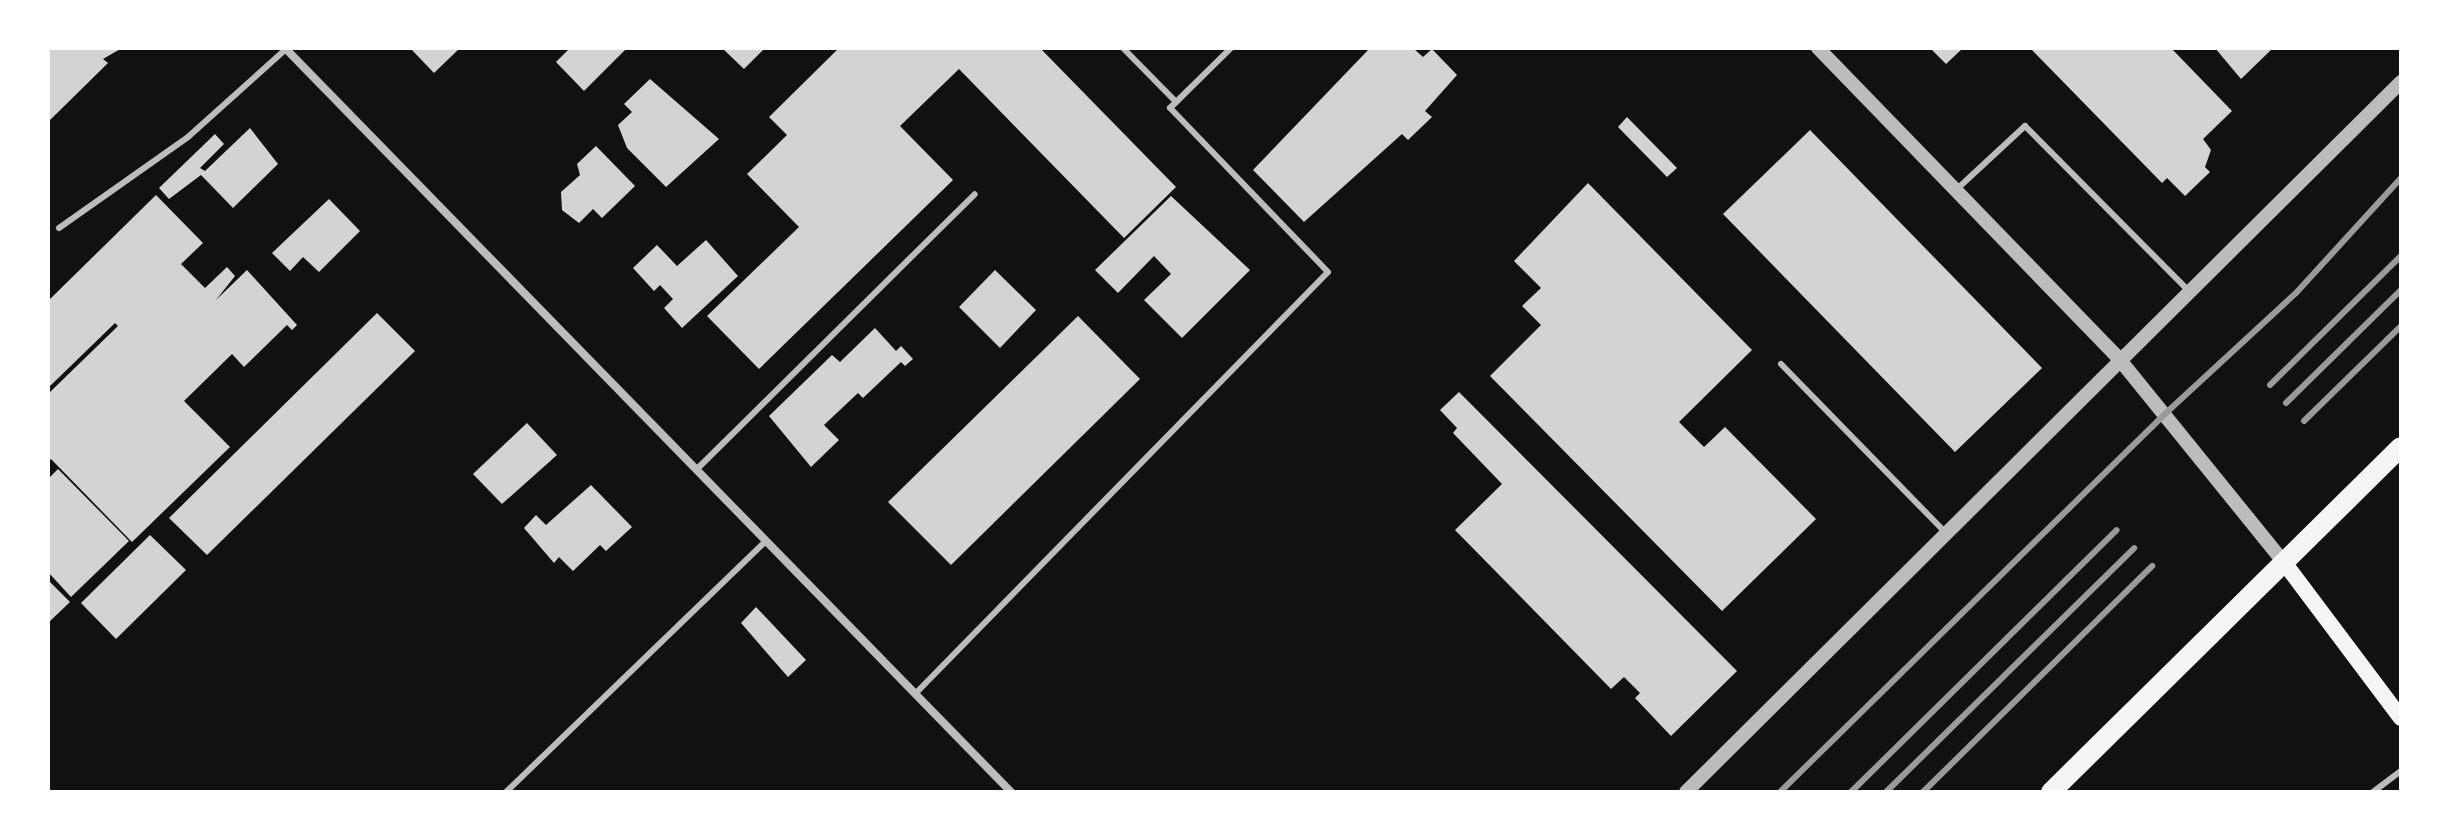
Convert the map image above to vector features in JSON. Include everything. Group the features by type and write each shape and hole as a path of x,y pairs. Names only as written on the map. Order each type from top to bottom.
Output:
{"main road":[{"path":"2051,792 2401,447"},
{"path":"2283,561 2401,718"}],"street":[{"path":"286,48 1011,792"},
{"path":"1818,48 2120,360 2283,561"},
{"path":"1686,792 1944,531 2401,82"}],"lane":[{"path":"59,228 188,137 286,48"},
{"path":"1123,48 1176,102"},
{"path":"915,694 1328,272 1170,108 1231,48"},
{"path":"1957,189 2025,126 2189,291"},
{"path":"696,470 975,194"},
{"path":"1781,364 1944,531"},
{"path":"506,792 766,541"},
{"path":"2373,792 2401,771"}],"building":[{"path":"48,48 122,48 103,59 108,63 48,122"},
{"path":"410,48 460,48 434,73"},
{"path":"570,48 627,48 584,91 556,62"},
{"path":"722,48 765,48 744,69"},
{"path":"839,48 1040,48 1176,187 1124,238 959,69 900,126 953,180 759,369 707,316 799,227 747,174 787,135 769,117"},
{"path":"1370,48 1413,48 1423,57 1432,49 1457,75 1425,111 1432,117 1408,140 1402,134 1304,222 1253,170"},
{"path":"1930,48 1963,48 1946,64"},
{"path":"2030,48 2171,48 2232,111 2203,139 2211,150 2205,167 2210,172 2185,196 2167,178 2162,183"},
{"path":"2215,48 2273,48 2241,79"},
{"path":"650,79 719,139 666,187 627,148 618,125 632,112 624,104"},
{"path":"1627,117 1677,168 1667,177 1618,127"},
{"path":"250,128 278,164 233,208 201,175 169,199 159,188 215,134 224,144 200,168 205,171"},
{"path":"1810,130 2042,368 1955,452 1723,214"},
{"path":"596,146 635,186 602,218 593,209 579,223 562,210 561,192 580,175 577,164"},
{"path":"1588,183 1752,350 1679,422 1704,447 1725,427 1816,519 1722,611 1490,376 1541,325 1522,306 1541,288 1514,261"},
{"path":"156,195 203,243 181,264 205,288 227,267 235,276 216,300 247,270 297,325 292,330 287,325 244,367 232,354 184,401 230,447 132,542 51,459 48,462 48,394 118,326 115,323 48,388 48,301"},
{"path":"1171,196 1250,270 1182,338 1144,300 1171,274 1154,256 1118,293 1095,270"},
{"path":"329,199 360,231 319,272 303,257 290,271 272,253"},
{"path":"706,240 738,276 682,328 664,308 673,299 660,285 654,291 633,268 657,245 677,266"},
{"path":"995,270 1036,310 1000,348 959,307"},
{"path":"377,313 415,351 207,555 169,518"},
{"path":"1078,316 1140,379 951,565 888,502"},
{"path":"875,328 896,351 901,346 913,359 905,366 901,362 863,398 858,393 824,425 839,440 811,467 769,416 832,355 840,362"},
{"path":"1459,392 1737,671 1671,736 1635,698 1640,693 1624,677 1611,689 1455,530 1502,484 1453,433 1457,428 1440,410"},
{"path":"527,423 557,455 502,504 473,474"},
{"path":"58,469 129,541 71,597 48,572 48,479"},
{"path":"591,485 632,527 606,551 600,545 573,571 559,557 554,563 524,528 536,515 546,525"},
{"path":"150,535 186,570 116,639 81,603"},
{"path":"48,580 70,602 48,623"},
{"path":"756,607 806,660 788,677 741,623"}],"railway":[{"path":"1780,792 2167,412 2296,293 2401,178"},
{"path":"2270,385 2401,256"},
{"path":"2286,403 2401,290"},
{"path":"2304,421 2401,326"},
{"path":"1851,792 2117,530"},
{"path":"1886,792 2134,548"},
{"path":"1923,792 2152,566"}]}
